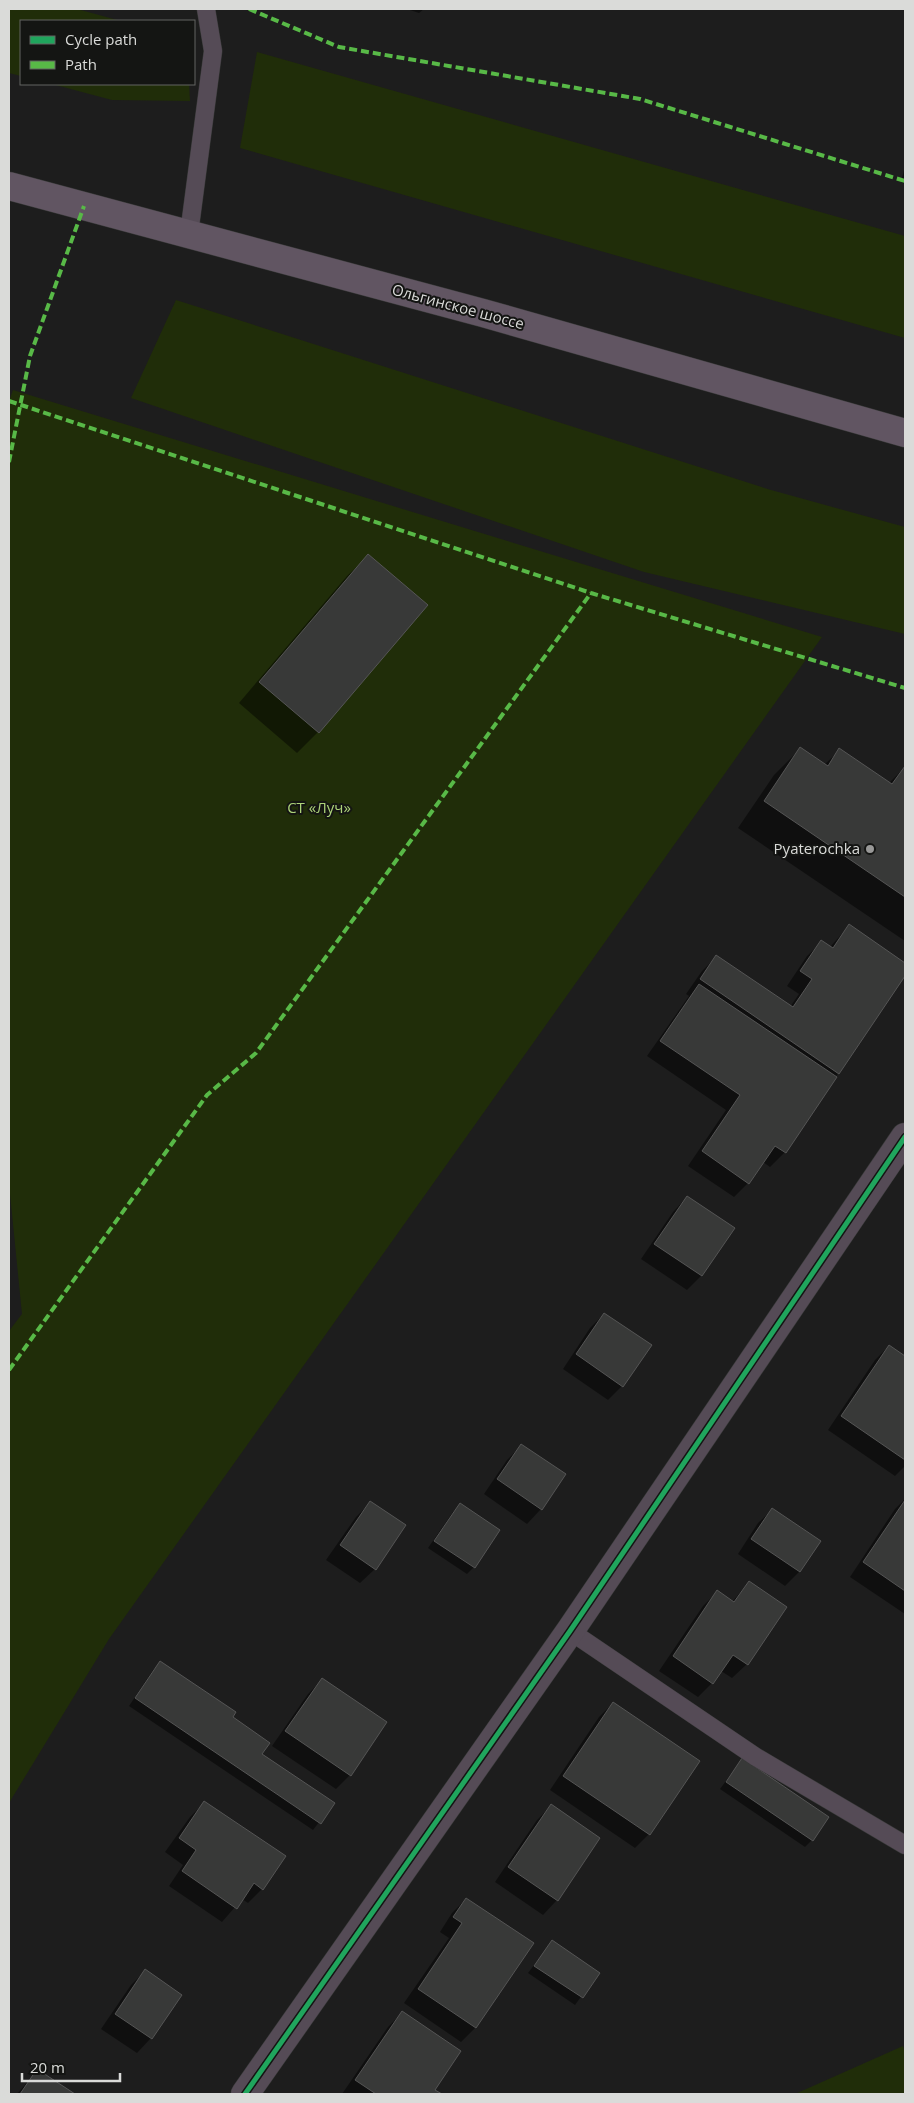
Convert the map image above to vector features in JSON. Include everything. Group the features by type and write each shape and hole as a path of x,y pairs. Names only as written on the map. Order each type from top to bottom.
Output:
{"main road":[{"name":"Ольгинское шоссе","path":"9,186 483,313 905,432"}],"street":[{"path":"245,2094 570,1631 905,1137"}],"lane":[{"path":"189,234 214,51 206,9"},
{"path":"570,1631 756,1757 905,1846"}],"green space":[{"path":"9,9 77,9 117,20 20,20 20,76 9,73"},
{"path":"257,52 905,236 905,338 240,148"},
{"path":"56,85 189,85 190,101 112,100"},
{"path":"176,300 771,490 905,527 905,634 644,572 131,398"},
{"name":"СТ «Луч»","path":"13,390 822,637 109,1639 9,1803 9,1331 22,1314 9,1184 9,401"},
{"path":"903,2046 905,2053 905,2094 795,2094"}],"building":[{"path":"368,554 428,605 319,733 259,682"},
{"name":"Pyaterochka","path":"800,747 828,766 839,748 892,784 905,766 905,897 764,801"},
{"path":"849,924 905,963 905,976 839,1074 700,979 716,955 793,1007 812,979 800,971 821,940 833,948"},
{"path":"699,984 837,1077 786,1153 775,1146 749,1184 702,1151 740,1095 660,1041"},
{"path":"687,1196 735,1228 702,1276 654,1244"},
{"path":"604,1313 652,1345 623,1387 576,1354"},
{"path":"889,1345 905,1356 905,1460 841,1416"},
{"path":"521,1444 566,1474 542,1510 497,1479"},
{"path":"905,1500 905,1591 863,1562"},
{"path":"370,1501 406,1525 376,1570 340,1545"},
{"path":"460,1503 500,1530 475,1568 434,1541"},
{"path":"772,1508 821,1541 800,1572 751,1539"},
{"path":"749,1581 787,1607 748,1665 733,1655 713,1684 673,1656 717,1590 734,1602"},
{"path":"160,1661 236,1712 233,1717 270,1743 262,1754 335,1803 321,1824 135,1698"},
{"path":"322,1678 387,1722 351,1776 285,1731"},
{"path":"613,1702 700,1761 650,1835 563,1776"},
{"path":"742,1758 829,1817 813,1841 726,1782"},
{"path":"204,1801 286,1856 263,1890 254,1883 237,1909 182,1871 196,1850 179,1838"},
{"path":"551,1804 600,1838 558,1901 508,1867"},
{"path":"466,1898 534,1943 476,2028 418,1989 462,1923 453,1917"},
{"path":"552,1940 600,1973 583,1998 534,1966"},
{"path":"145,1969 182,1995 152,2039 115,2014"},
{"path":"402,2011 461,2051 435,2090 442,2094 376,2094 355,2080"},
{"path":"37,2069 75,2094 20,2094"}],"marked path":[{"path":"249,9 339,47 640,99 905,181"},
{"path":"9,462 30,356 84,206"},
{"path":"9,401 591,593 905,688"},
{"path":"9,1370 207,1095 256,1053 591,593"}],"cycle path":[{"path":"245,2094 570,1631 905,1137"}],"place":[{"name":"Pyaterochka","path":"870,849"}]}
